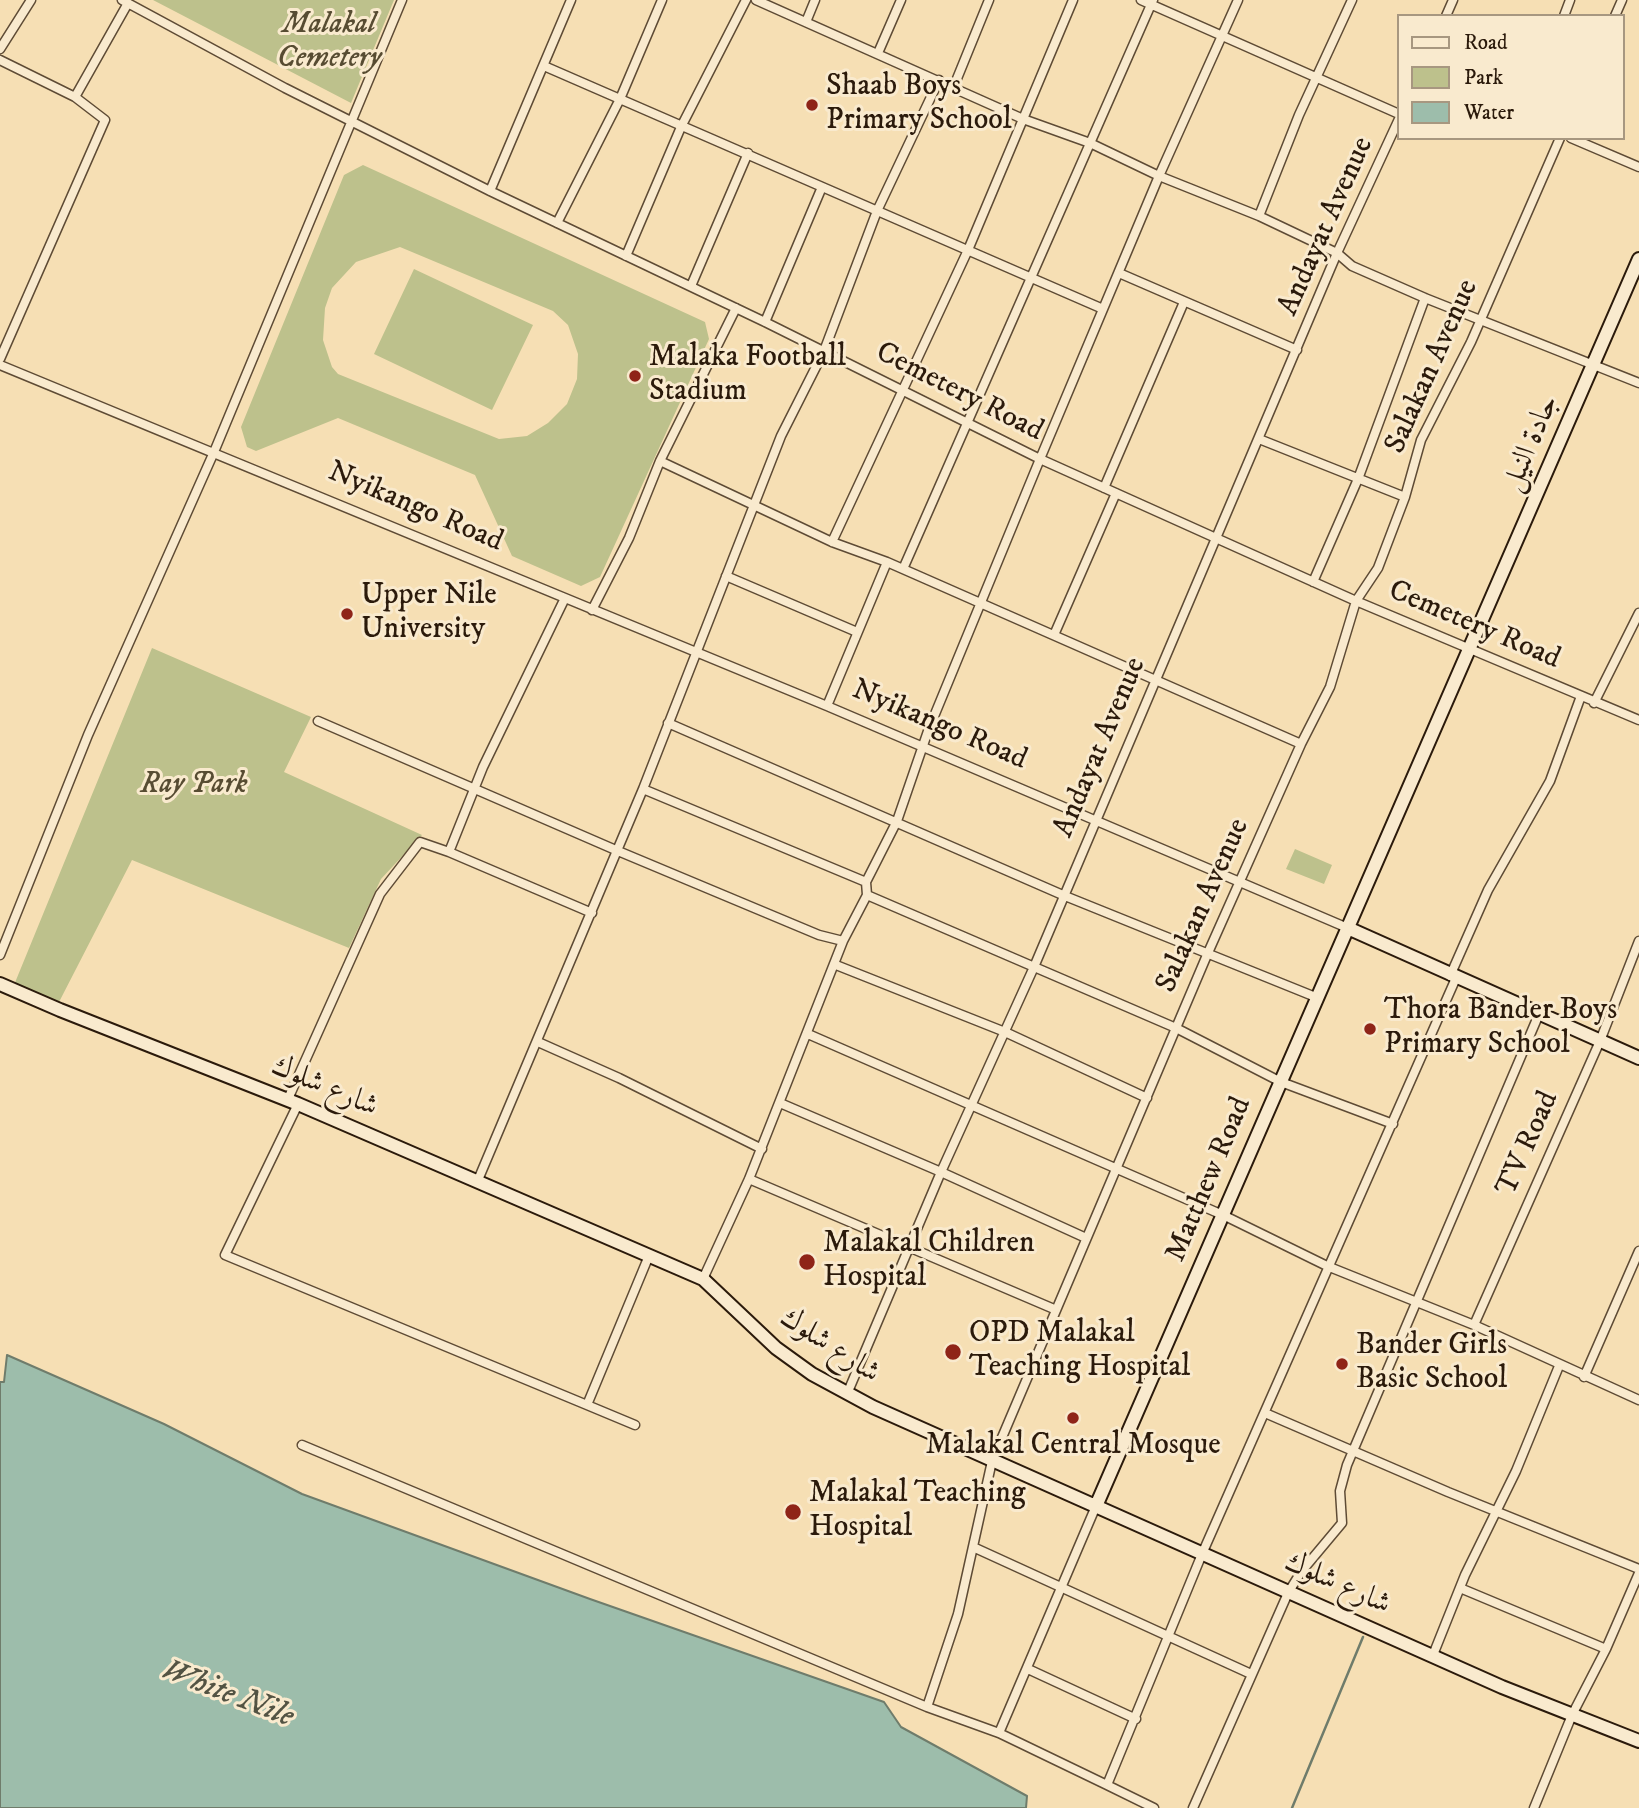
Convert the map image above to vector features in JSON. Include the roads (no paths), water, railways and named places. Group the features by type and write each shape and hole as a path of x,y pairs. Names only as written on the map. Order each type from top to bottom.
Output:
{"street":[{"path":"0,49 31,0"},
{"path":"0,956 88,735 214,452 402,0"},
{"path":"490,191 571,0"},
{"path":"558,223 620,99 662,0"},
{"path":"626,256 681,127 746,0"},
{"path":"756,0 1023,119 1090,144 1159,176 1259,216 1337,253 1352,266 1425,298 1639,383"},
{"path":"806,22 815,0"},
{"path":"878,53 901,0"},
{"path":"954,86 989,0"},
{"path":"832,542 968,250 1073,0"},
{"path":"1141,0 1152,2 1221,38 1398,117"},
{"path":"703,1279 762,1149 836,965 843,941 867,895 866,882 897,821 922,748 1040,459 1159,176 1238,0"},
{"path":"1259,216 1303,105 1352,0"},
{"path":"75,97 125,1"},
{"name":"Cemetery Road","path":"125,1 285,88 490,191 765,322 1040,459 1356,601 1639,720"},
{"path":"903,569 1152,2"},
{"path":"0,60 75,97 105,120 0,359"},
{"path":"544,66 1103,309"},
{"path":"478,1180 618,851 781,436 824,351 877,211 939,80"},
{"name":"Andayat Avenue","path":"847,1394 1065,896 1337,253 1398,119"},
{"name":"Salakan Avenue","path":"927,1707 958,1614 992,1461 1054,1309 1118,1169 1207,955 1301,744 1330,687 1356,601 1378,568 1405,497 1421,440 1471,342 1559,140"},
{"path":"1577,140 1639,167"},
{"path":"691,286 748,153"},
{"path":"765,322 822,187"},
{"name":"جادة النيل","path":"1472,649 1639,258"},
{"path":"1119,273 1297,350"},
{"path":"1313,582 1358,478 1425,298"},
{"path":"1104,488 1184,302"},
{"path":"592,610 629,538 660,461 736,308"},
{"name":"Nyikango Road","path":"0,365 827,706 1350,929 1639,1058"},
{"path":"1259,439 1405,497"},
{"path":"660,461 832,542 887,562 1301,744"},
{"path":"1054,635 1116,493"},
{"path":"827,706 887,562"},
{"path":"726,576 857,632"},
{"path":"449,852 474,788 565,598"},
{"path":"1594,703 1639,613"},
{"name":"Matthew Road","path":"999,1733 1472,649"},
{"path":"1107,1785 1202,1554 1327,1266 1393,1124 1488,890 1550,781 1581,696"},
{"path":"318,721 618,851 819,934 843,941"},
{"path":"668,723 1065,896 1318,998"},
{"path":"643,789 866,882"},
{"path":"592,913 421,842 380,894 293,1102 225,1255 635,1425"},
{"path":"867,895 955,930 1176,1028 1281,1082 1393,1124"},
{"name":"TV Road","path":"1474,1325 1600,1041 1639,942"},
{"path":"836,965 1006,1032 1146,1098"},
{"name":"شارع شلوك","path":"0,984 293,1102 478,1180 648,1258 703,1279 776,1348 847,1394 1288,1592 1572,1715 1639,1741"},
{"path":"1193,1808 1288,1592 1342,1522 1340,1491 1347,1465 1355,1452 1539,1014"},
{"path":"808,1034 1225,1216 1327,1266 1474,1325 1559,1366 1639,1400"},
{"path":"538,1042 619,1077 762,1149"},
{"path":"780,1103 942,1172 1086,1238"},
{"path":"749,1179 1054,1309"},
{"path":"1584,1377 1639,1251"},
{"path":"587,1405 648,1258"},
{"path":"1433,1655 1559,1366"},
{"path":"1265,1413 1639,1571 1606,1649 1572,1715 1534,1808"},
{"path":"302,1446 927,1707 999,1733 1154,1808"},
{"path":"973,1547 1251,1674"},
{"path":"1460,1588 1606,1649"},
{"path":"1028,1669 1136,1719"}],"water":[{"name":"White Nile","path":"7,1355 164,1424 302,1494 884,1702 901,1727 1027,1796 1026,1808 0,1808 0,1382 4,1382"}],"waterway":[{"path":"1292,1808 1363,1637"}],"place":[{"name":"Shaab Boys Primary School","path":"812,105"},
{"name":"Malaka Football Stadium","path":"635,376"},
{"name":"Upper Nile University","path":"347,614"},
{"name":"Thora Bander Boys Primary School","path":"1370,1029"},
{"name":"Malakal Children Hospital","path":"807,1262"},
{"name":"OPD Malakal Teaching Hospital","path":"953,1352"},
{"name":"Bander Girls Basic School","path":"1342,1364"},
{"name":"Malakal Central Mosque","path":"1073,1418"},
{"name":"Malakal Teaching Hospital","path":"793,1512"}],"park label":[{"name":"Malakal Cemetery","path":"329,43"},
{"name":"Ray Park","path":"194,786"}]}
